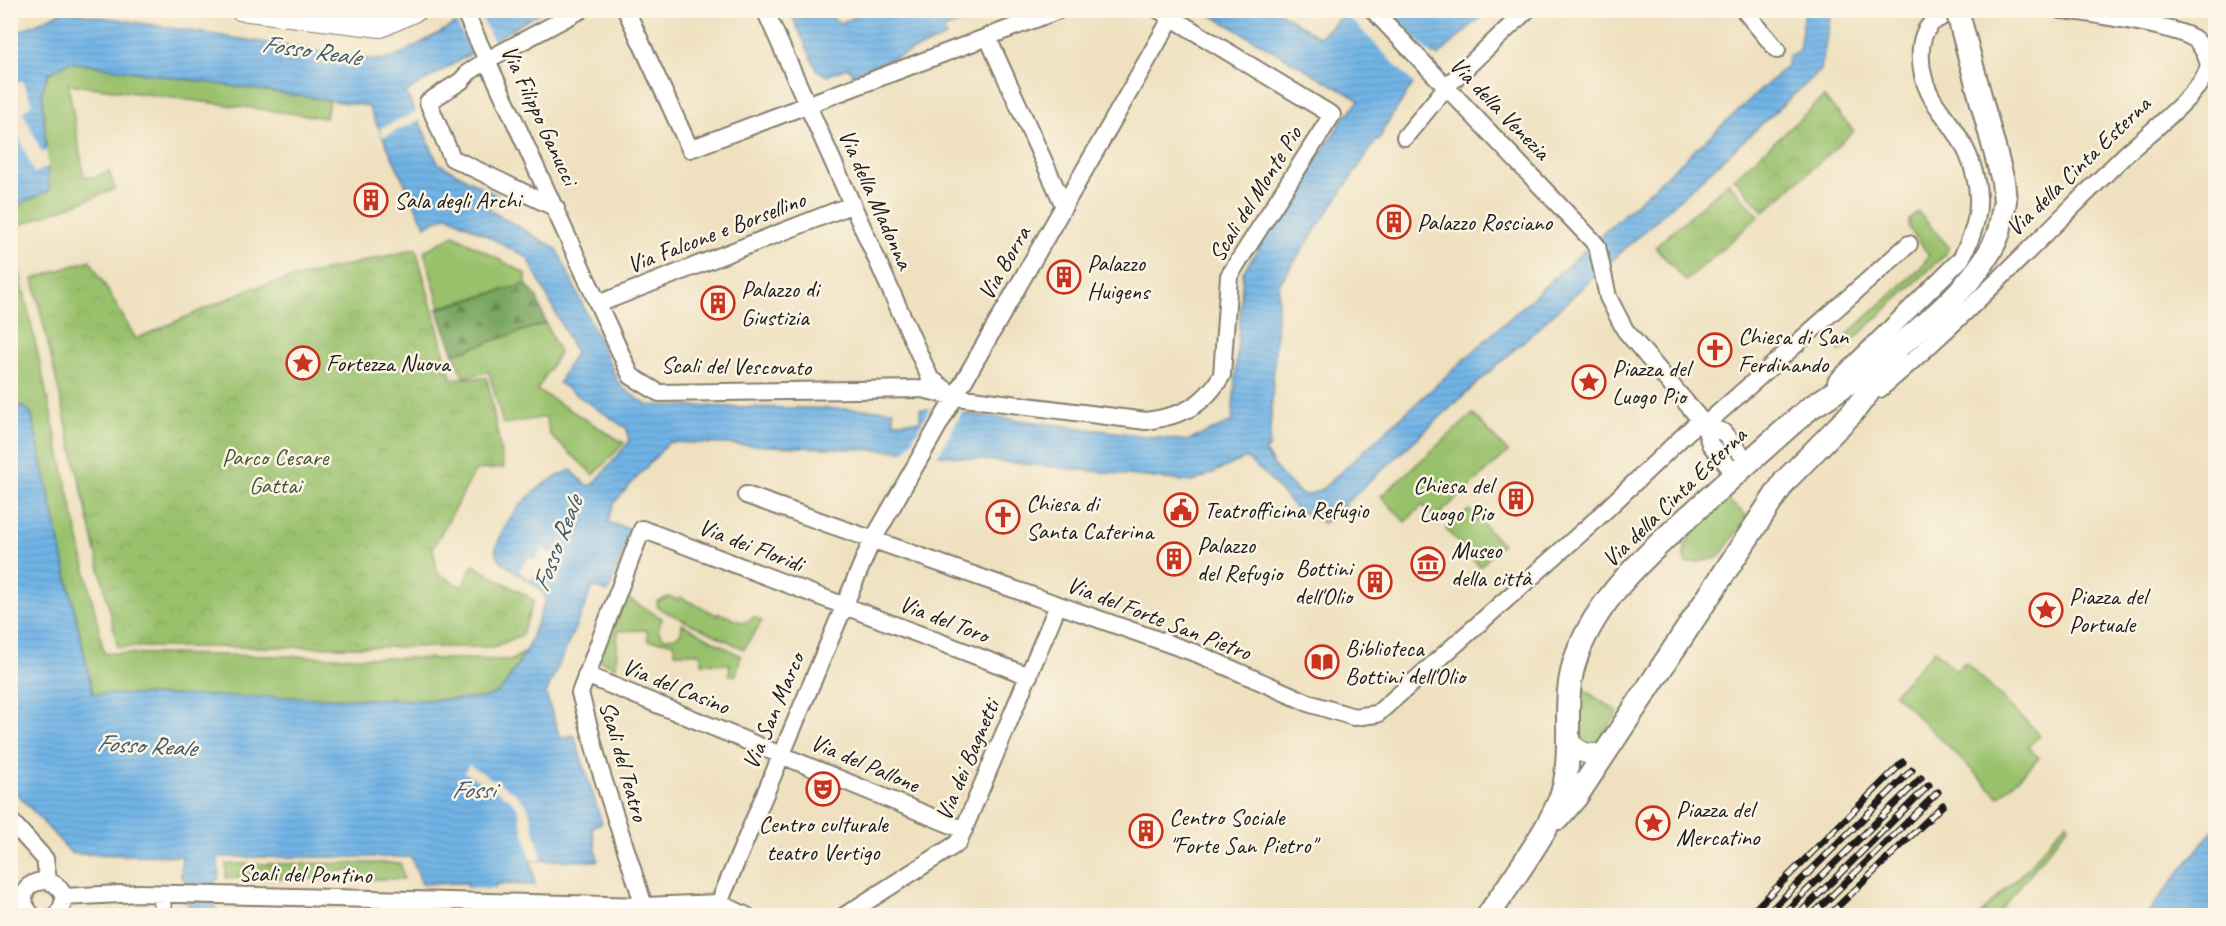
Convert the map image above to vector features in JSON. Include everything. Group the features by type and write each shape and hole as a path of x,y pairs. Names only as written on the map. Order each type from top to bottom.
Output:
{"main road":[{"name":"Via della Cinta Esterna","path":"1534,846 1565,783 1570,678 1576,655 1591,624 1618,587 1651,550 1810,408 1838,390 1921,326 1979,271 1992,250 1999,232 2005,201 2003,181 1957,10"},
{"name":"Via della Cinta Esterna","path":"1488,915 1534,846 1576,797 1785,482 1852,413 1921,326"}],"street":[{"path":"240,10 381,27 418,10"},
{"path":"556,208 452,158 428,102 461,81 485,54 581,10"},
{"path":"626,10 690,149 1059,10"},
{"name":"Via della Madonna","path":"765,10 930,378 952,403"},
{"name":"Via della Venezia","path":"1373,10 1597,246 1608,297 1630,337 1703,422"},
{"path":"1405,137 1447,86 1527,10"},
{"path":"1744,10 1777,50"},
{"name":"Via della Cinta Esterna","path":"1810,408 1961,259 1971,240 1977,220 1979,199 1975,175 1957,134 1929,94 1922,67 1922,40 1932,23 1962,10"},
{"name":"Via della Cinta Esterna","path":"1852,413 2000,281 2139,141 2194,91 2207,75 2208,62 2197,40 2192,37 2171,30 2060,10"},
{"name":"Via Filippo Ganucci","path":"464,11 556,208"},
{"name":"Scali del Monte Pio","path":"952,403 1146,421 1177,415 1201,403 1222,375 1229,276 1332,115 1169,13"},
{"name":"Via Borra","path":"874,538 1064,206 1169,13"},
{"path":"988,38 1064,206"},
{"name":"Via Falcone e Borsellino","path":"598,304 851,205"},
{"name":"Scali del Vescovato","path":"556,208 631,376 660,393 922,389 952,403"},
{"path":"1742,468 1723,432 1703,422 1909,244"},
{"name":"Via del Forte San Pietro","path":"746,495 874,538 1198,654 1311,704 1354,717 1377,714 1703,422"},
{"name":"Via dei Floridi","path":"642,529 843,606"},
{"name":"Scali del Teatro","path":"642,529 580,693 600,769 644,906"},
{"name":"Via San Marco","path":"715,909 874,538"},
{"name":"Via dei Bagnetti","path":"844,915 958,843 1058,605"},
{"name":"Via del Toro","path":"843,606 1029,676"},
{"name":"Via del Casino","path":"586,675 781,754"},
{"path":"1566,739 1576,749 1588,755 1604,754"},
{"name":"Via del Pallone","path":"781,754 964,830"},
{"path":"10,820 45,859 48,880"},
{"path":"32,915 17,896 33,883 48,880 58,886 63,897 61,909 55,915"},
{"name":"Scali del Pontino","path":"63,897 104,893 161,894 312,898 414,905 546,903 715,909"},
{"path":"161,894 164,915"},
{"path":"312,898 317,915"},
{"path":"644,906 663,915"},
{"path":"715,909 747,915"}],"green space":[{"path":"68,62 329,100 326,118 68,84 84,176 93,178 109,171 115,189 20,225 12,238 104,653 512,660 526,651 505,685 497,693 484,698 427,700 93,694 31,413 22,406 11,407 10,208 49,191 42,91 48,74"},
{"path":"1824,97 1854,131 1764,212 1734,178"},
{"path":"1728,182 1759,216 1686,281 1655,247"},
{"path":"1918,212 1949,247 1945,255 1841,351 1834,347 1921,267 1929,255 1909,228 1909,220"},
{"path":"454,235 526,274 526,284 440,307 424,251"},
{"name":"Parco Cesare Gattai","path":"416,249 451,378 487,378 504,468 476,470 433,548 438,574 462,587 473,565 534,600 522,635 494,647 118,647 33,279 90,260 136,339 252,288"},
{"path":"526,284 536,296 546,323 454,354 437,309"},
{"path":"546,323 559,353 537,390 624,443 594,475 550,435 546,417 503,424 489,372 463,377 454,354"},
{"path":"1473,414 1508,452 1435,518 1423,505 1405,522 1381,496"},
{"path":"1728,500 1746,515 1744,522 1718,558 1686,564 1684,555 1690,536"},
{"path":"1469,510 1502,544 1480,567 1446,529"},
{"path":"623,596 662,618 658,631 664,638 676,637 681,633 682,624 741,656 736,675 729,675 730,664 702,663 701,653 675,653 674,642 648,641 647,630 618,631 616,667 598,660"},
{"path":"669,597 679,600 680,597 717,615 719,613 744,623 754,617 762,621 744,649 658,608 657,601"},
{"path":"1935,650 1956,671 1965,662 2040,735 2028,747 2039,758 1999,797 1894,693"},
{"path":"1581,688 1618,712 1600,740 1593,745 1585,743 1579,735"},
{"path":"2066,822 2069,825 1997,915 1980,915 2029,866"},
{"path":"400,863 404,879 362,879 360,870 337,871 337,879 226,878 226,864"}],"water":[{"name":"Fossi","path":"64,11 375,60 394,58 478,11 543,11 406,92 438,163 496,195 489,210 557,249 620,386 647,405 893,410 894,422 920,421 920,409 929,409 1187,441 1232,422 1243,272 1347,113 1350,113 1359,100 1204,11 1278,11 1319,37 1347,11 1487,11 1438,56 1434,52 1384,128 1379,141 1376,141 1279,284 1269,448 1264,450 1277,470 1301,494 1309,495 1322,489 1787,66 1788,57 1799,50 1805,11 1831,11 1821,70 1324,523 1297,510 1266,475 1246,458 1193,482 902,451 669,442 614,503 608,522 632,530 608,592 593,587 546,694 560,738 574,735 602,823 592,827 598,861 531,860 535,885 495,884 499,914 546,915 425,915 424,913 470,914 467,883 422,884 411,857 218,857 219,878 213,884 215,909 221,915 185,915 188,909 189,884 181,877 182,856 72,854 11,787 10,407 22,406 31,413 93,694 427,700 484,698 497,693 505,685 526,651 546,599 535,585 506,565 495,552 506,525 523,502 534,492 545,483 571,470 586,485 593,485 629,442 627,429 559,383 575,352 528,258 448,215 425,226 368,106 69,62 48,74 42,91 49,191 11,208 11,35"},
{"path":"790,11 830,11 834,20 840,23 871,11 993,11 944,29 946,37 852,75 849,67 827,76 817,70"},
{"path":"2215,827 2215,915 2146,915"}],"pier":[{"path":"472,10 478,11 494,42 472,53 455,20"},
{"path":"1346,10 1389,11 1434,57 1415,85 1344,12"},
{"path":"22,80 32,103 23,112 42,153 47,151 48,167 34,173 11,117 11,86"},
{"path":"418,111 422,119 383,137 379,129"},
{"path":"930,408 962,412 937,457 904,454"},
{"path":"543,550 566,560 556,584 533,575 532,580 519,572 529,557 535,560"},
{"path":"469,765 514,792 528,807 542,860 531,860 518,808 510,799 464,772"},
{"path":"465,888 499,889 502,911 548,912 467,911"}],"railway":[{"path":"1748,916 1903,762"},
{"path":"1765,916 1912,770"},
{"path":"1781,916 1921,778"},
{"path":"1797,916 1929,785"},
{"path":"1811,916 1938,792"},
{"path":"1828,916 1943,805"}],"place":[{"name":"Sala degli Archi","path":"371,200"},
{"name":"Palazzo Rosciano","path":"1394,222"},
{"name":"Palazzo Huigens","path":"1064,277"},
{"name":"Palazzo di Giustizia","path":"718,303"},
{"name":"Chiesa di San Ferdinando","path":"1715,350"},
{"name":"Fortezza Nuova","path":"303,363"},
{"name":"Piazza del Luogo Pio","path":"1589,382"},
{"name":"Chiesa del Luogo Pio","path":"1516,499"},
{"name":"Teatrofficina Refugio","path":"1181,510"},
{"name":"Chiesa di Santa Caterina","path":"1003,517"},
{"name":"Palazzo del Refugio","path":"1174,559"},
{"name":"Museo della città","path":"1428,564"},
{"name":"Bottini dell'Olio","path":"1375,582"},
{"name":"Piazza del Portuale","path":"2046,610"},
{"name":"Biblioteca Bottini dell'Olio","path":"1322,662"},
{"name":"Centro culturale teatro Vertigo","path":"823,789"},
{"name":"Piazza del Mercatino","path":"1653,823"},
{"name":"Centro Sociale \"Forte San Pietro\"","path":"1146,831"}],"water label":[{"name":"Fosso Reale","path":"311,50"},
{"name":"Fosso Reale","path":"557,544"},
{"name":"Fosso Reale","path":"146,745"}]}
